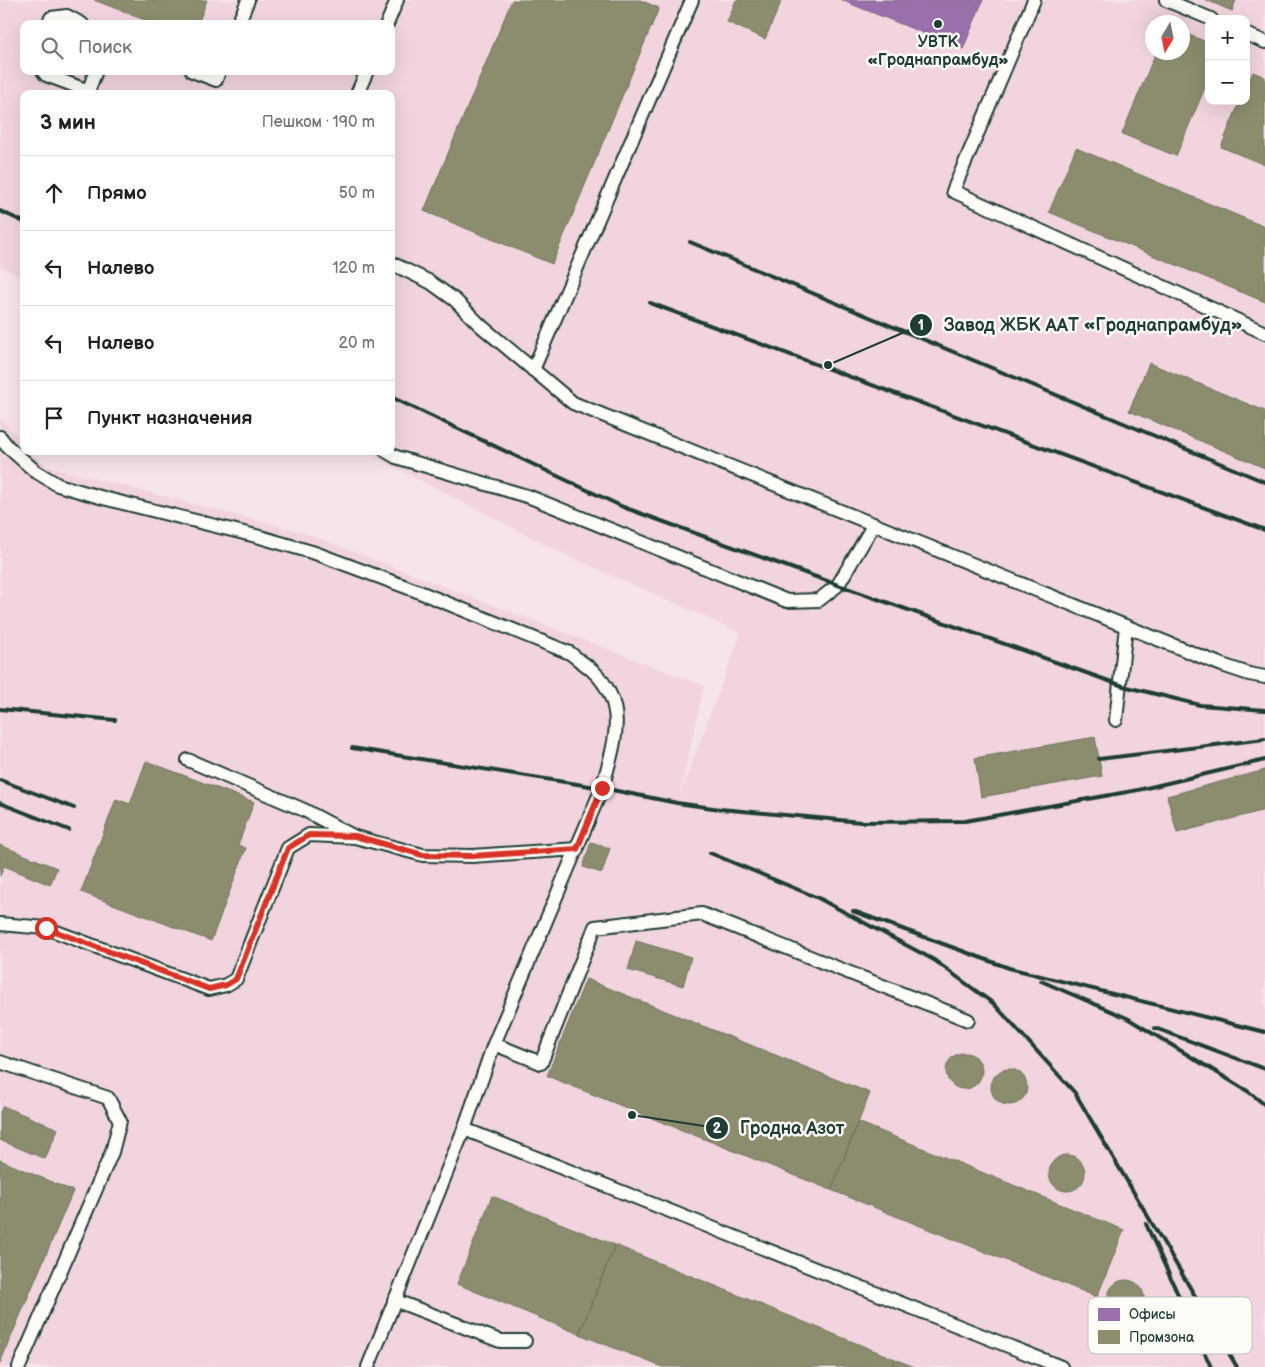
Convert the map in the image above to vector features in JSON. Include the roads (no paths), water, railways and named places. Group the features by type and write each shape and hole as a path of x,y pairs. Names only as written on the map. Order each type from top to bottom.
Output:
{"lane":[{"path":"240,20 248,0"},
{"path":"389,20 397,0"},
{"path":"533,370 692,0"},
{"path":"1034,0 953,191 1265,333"},
{"path":"1166,0 1205,16"},
{"path":"50,20 51,18 68,16 75,20"},
{"path":"1250,36 1265,42"},
{"path":"46,75 83,90"},
{"path":"89,90 94,75"},
{"path":"203,75 216,80 218,75"},
{"path":"359,90 365,75"},
{"path":"395,266 430,282 455,300 480,324 573,403 1222,665 1265,678"},
{"path":"0,437 7,446 35,471 58,485 315,553 570,653 592,669 605,685 614,705 617,725 614,746 602,788 494,1044 464,1128 368,1367"},
{"path":"393,455 530,497 788,601 819,600 838,585 874,524"},
{"path":"1116,720 1126,626"},
{"path":"188,760 304,810 355,836 423,855 472,856 577,849"},
{"path":"0,924 46,928 209,989 226,985 236,979 288,848 309,835 355,836"},
{"path":"494,1044 541,1063 595,926 702,914 968,1020"},
{"path":"0,1062 108,1098 120,1121 112,1152 20,1367"},
{"path":"464,1128 1061,1367"},
{"path":"394,1300 500,1341 525,1341"}],"railway":[{"path":"0,211 20,220"},
{"path":"690,242 1265,482"},
{"path":"650,303 1265,530"},
{"path":"395,399 623,507 838,585 1123,686 1200,705 1265,710"},
{"path":"0,709 115,720"},
{"path":"1099,759 1265,739"},
{"path":"352,748 602,788 677,803 720,809 861,822 965,821 1138,790 1265,760"},
{"path":"0,780 74,808"},
{"path":"0,803 69,830"},
{"path":"710,853 823,900"},
{"path":"818,898 934,960 994,1004 1075,1093 1196,1297"},
{"path":"853,911 1009,968 1265,1032"},
{"path":"1041,981 1127,1018 1249,1092 1265,1105"},
{"path":"1155,1028 1265,1069"},
{"path":"1146,1224 1179,1297"},
{"path":"1205,1354 1211,1367"},
{"path":"1229,1354 1237,1367"}],"place":[{"name":"УВТК «Гроднапрамбуд»","path":"938,24"},
{"name":"Завод ЖБК ААТ «Гроднапрамбуд»","path":"828,365"},
{"name":"Гродна Азот","path":"632,1115"}]}
